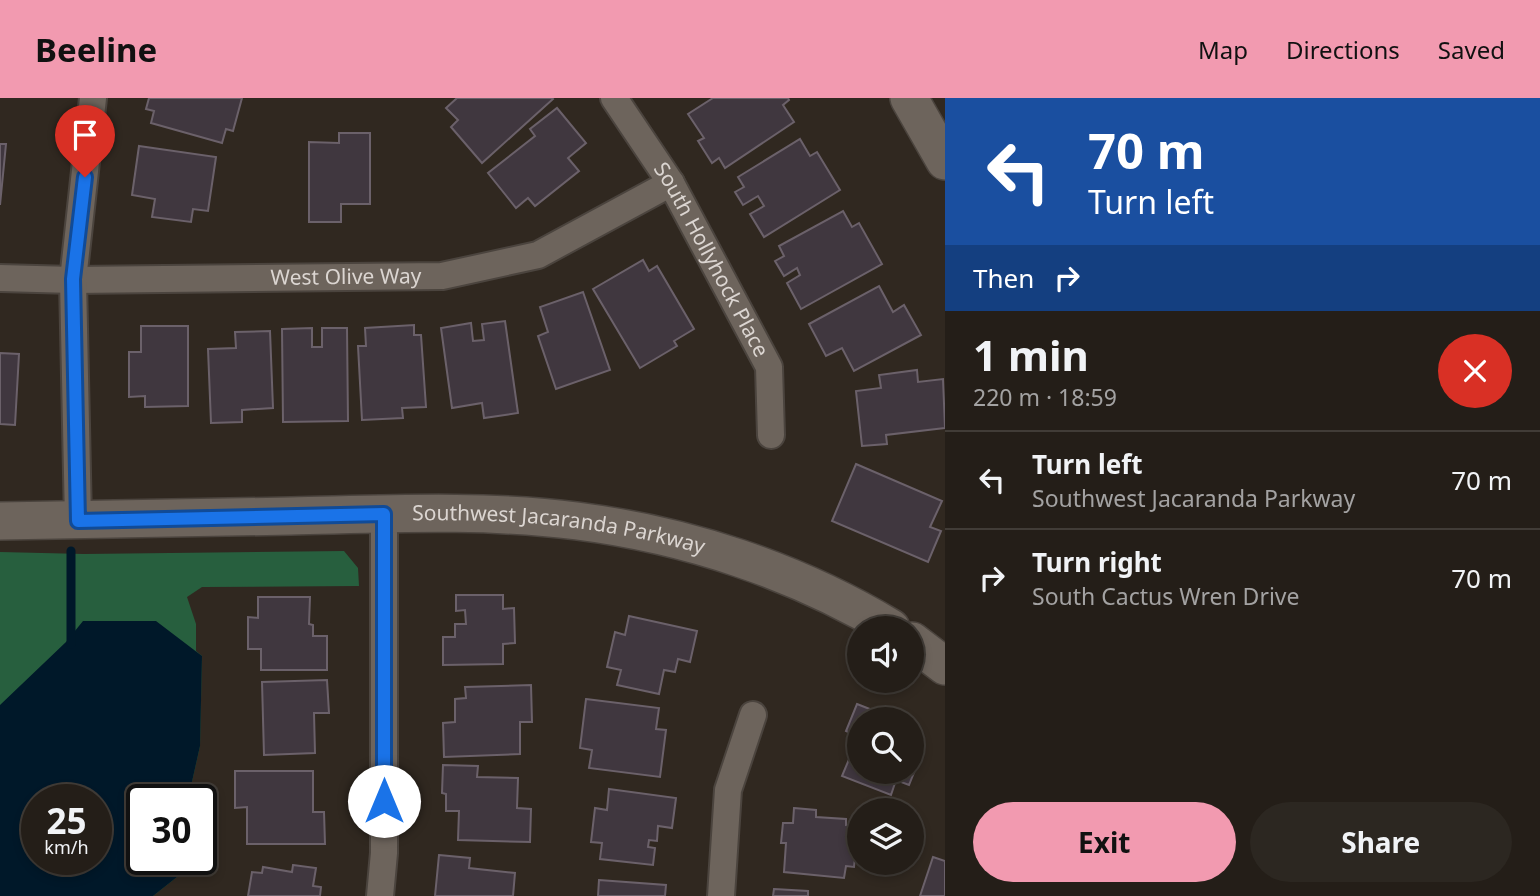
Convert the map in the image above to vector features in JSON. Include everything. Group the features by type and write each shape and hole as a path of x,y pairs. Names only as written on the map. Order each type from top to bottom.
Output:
{"street":[{"path":"78,521 73,279 93,98"},
{"name":"South Hollyhock Place","path":"614,98 671,183 769,367 771,435"},
{"path":"909,98 945,160"},
{"name":"West Olive Way","path":"0,278 442,276 538,255 671,183"},
{"path":"380,896 384,853 384,514"},
{"name":"Southwest Jacaranda Parkway","path":"0,521 384,514 575,521 635,530 755,564 819,590 868,616"},
{"path":"924,650 945,666"},
{"path":"721,896 728,790 753,715"}],"green space":[{"path":"344,551 358,568 359,586 202,587 187,597 196,624 196,651 202,656 200,746 191,784 126,784 126,875 179,875 153,896 0,896 0,552 84,554"}],"water":[{"path":"83,621 156,621 202,656 200,746 191,784 126,784 126,875 179,875 153,896 0,896 0,705 66,642"}],"building":[{"path":"149,98 242,98 233,131 226,129 222,143 151,123 154,111 146,109"},
{"path":"457,98 553,99 482,163 451,127 458,120 446,108"},
{"path":"713,98 788,98 783,105 794,122 725,168 719,158 712,163 698,141 704,138 688,114"},
{"path":"557,108 586,143 568,158 579,171 535,206 528,198 516,208 488,173 535,136 530,129"},
{"path":"339,133 370,133 370,204 341,204 341,222 309,222 309,142 339,143"},
{"path":"800,139 810,156 817,152 840,190 764,237 750,214 764,206 758,196 743,205 735,192 744,187 738,177"},
{"path":"0,144 6,144 0,205"},
{"path":"139,146 216,157 208,211 193,209 191,222 152,217 155,199 132,195"},
{"path":"843,211 852,227 859,223 882,264 801,309 787,283 800,275 797,268 784,276 775,261 784,256 779,246"},
{"path":"643,260 649,271 657,266 694,329 674,341 677,346 640,368 593,289"},
{"path":"879,286 893,312 904,305 921,335 854,371 842,348 826,356 809,324"},
{"path":"583,292 610,370 556,389 538,336 548,332 540,307"},
{"path":"505,321 518,413 484,418 482,403 452,408 441,328 471,323 473,341 484,340 482,324"},
{"path":"414,325 414,335 421,335 426,407 402,408 403,418 362,420 358,346 366,346 365,328"},
{"path":"141,326 188,326 188,406 145,407 145,396 129,397 129,352 141,352"},
{"path":"312,328 312,347 322,347 322,328 347,328 348,421 283,422 282,329"},
{"path":"270,331 273,408 242,410 242,422 211,423 208,349 236,348 235,332"},
{"path":"0,353 19,354 15,425 0,424"},
{"path":"917,370 918,382 943,379 945,428 886,435 887,444 862,446 856,391 881,388 879,375"},
{"path":"856,464 942,501 930,527 941,531 928,562 832,521"},
{"path":"456,595 503,595 503,609 514,608 515,643 503,644 503,664 443,665 443,637 455,637 455,624 466,624 465,610 456,611"},
{"path":"258,597 310,597 309,624 313,625 313,636 327,636 327,670 261,670 261,649 248,649 248,617 258,618"},
{"path":"629,616 697,631 690,662 678,659 675,672 664,670 659,694 617,685 621,670 607,667 615,632 625,635"},
{"path":"327,680 329,713 314,713 315,753 264,755 262,682"},
{"path":"531,685 532,722 520,722 520,754 444,757 443,723 455,722 455,699 466,698 465,687"},
{"path":"586,699 659,708 656,729 666,730 660,777 589,768 592,750 580,748"},
{"path":"847,764 847,778 842,776"},
{"path":"443,765 478,766 477,777 518,778 517,808 531,809 530,842 458,840 459,811 446,811 446,794 442,793"},
{"path":"235,771 313,771 313,812 324,812 325,844 247,844 247,807 235,808"},
{"path":"863,784 895,784 891,795"},
{"path":"609,789 676,798 672,828 658,826 657,841 649,840 648,847 655,848 653,865 600,859 602,843 591,842 595,808 607,810"},
{"path":"794,808 816,810 816,817 846,819 847,866 844,878 784,872 786,843 781,843 783,823 793,823"},
{"path":"439,855 470,858 469,868 515,873 513,896 435,896"},
{"path":"933,857 945,861 945,896 920,896"},
{"path":"293,865 316,868 313,886 321,887 320,896 248,896 252,872 262,873 263,867 292,872"},
{"path":"599,880 666,885 665,896 598,896"},
{"path":"774,889 808,891 808,896 773,896"}],"waterway":[{"path":"71,551 71,644"}],"route":[{"path":"85,177 73,279 78,521 384,514 384,801"}]}
